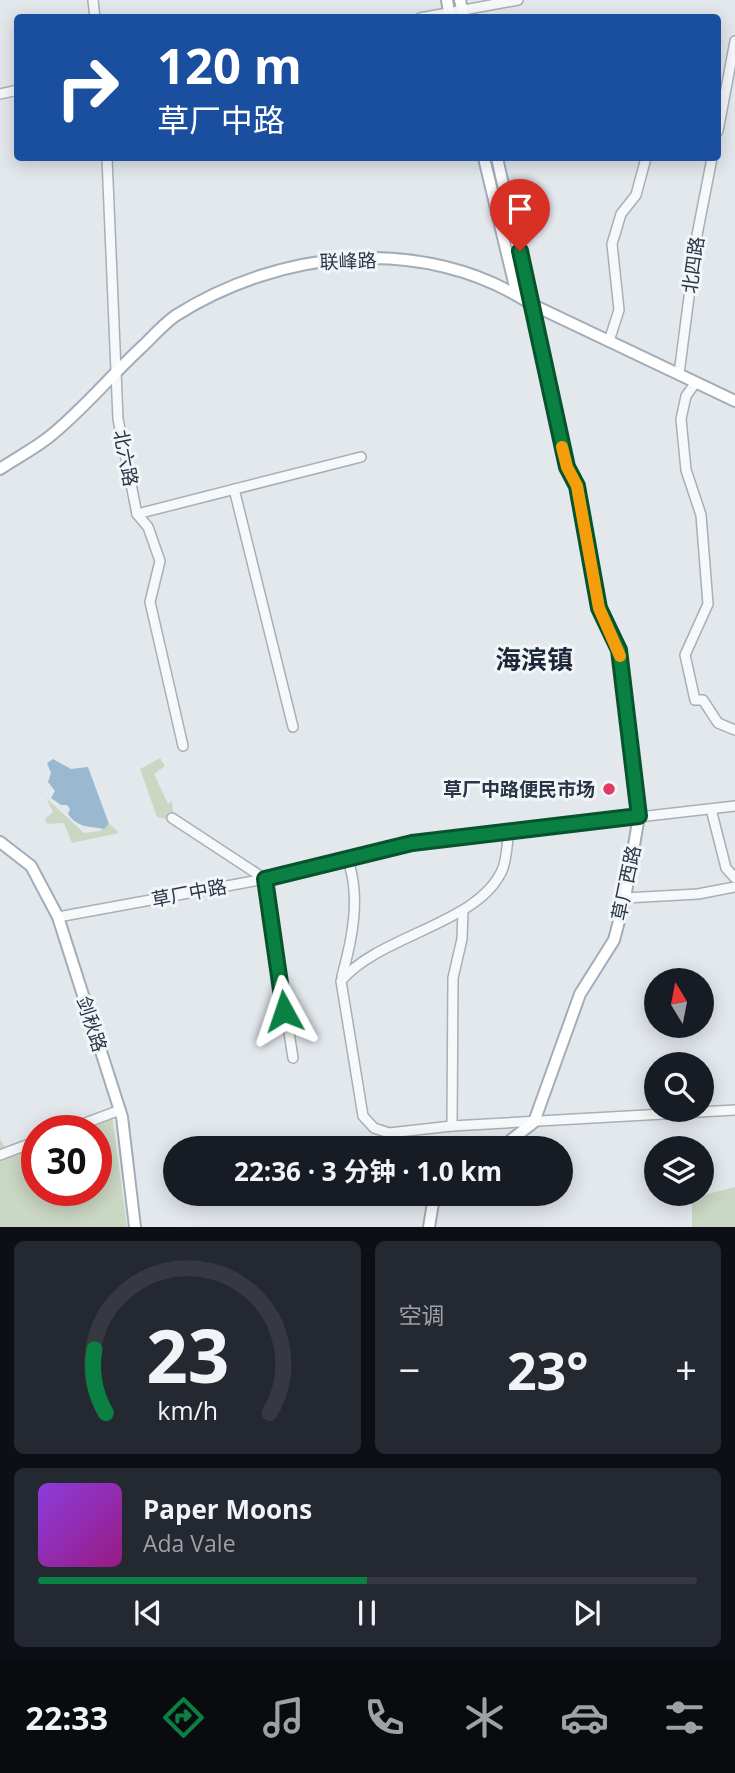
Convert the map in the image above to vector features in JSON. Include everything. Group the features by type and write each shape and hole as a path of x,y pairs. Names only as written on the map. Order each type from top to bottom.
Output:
{"main road":[{"path":"485,161 517,295"},
{"name":"草厂西路","path":"498,161 567,467 577,486 599,608 619,650 639,816 625,898 614,940 580,994 534,1122"},
{"name":"联峰路","path":"0,469 49,436 173,317 242,281 300,264 358,258 428,263 500,285 531,304 735,401"},
{"name":"剑秋路","path":"0,842 31,866 58,917 120,1110 135,1227"},
{"path":"516,1136 534,1122"},
{"path":"429,1227 432,1206"}],"street":[{"path":"462,9 517,0"},
{"path":"721,115 735,41"},
{"name":"北六路","path":"107,161 118,419 137,514 148,527 160,561 150,602 183,746"},
{"path":"609,341 619,310 612,244 621,214 636,195 645,161"},
{"name":"北四路","path":"679,374 697,235 711,161"},
{"path":"696,382 686,396 681,419 686,470 701,515 708,604 685,655 695,701 703,700 718,723 735,730"},
{"path":"137,514 361,457"},
{"path":"234,489 293,727"},
{"name":"草厂中路","path":"58,917 265,879 348,861 412,843 735,806"},
{"path":"710,808 735,878"},
{"path":"172,818 265,879 293,1058"},
{"path":"341,981 352,967 411,934 463,911 486,890 503,869 509,831"},
{"path":"348,861 354,879 353,919 341,981 363,1116 374,1128 389,1133 452,1126 735,1110"},
{"path":"625,898 698,894 735,887"},
{"path":"452,1126 453,978 462,939 463,911"},
{"path":"107,1115 120,1110"},
{"path":"0,1155 21,1148"}],"green space":[{"path":"160,758 165,766 154,774 168,804 172,801 173,814 166,819 157,817 140,769"},
{"path":"46,798 84,833 100,831 110,824 119,833 72,843 64,823 47,824 45,819 53,812"},
{"path":"111,1107 127,1227 0,1227 0,1139 5,1147 21,1141 21,1206 112,1206 112,1115 89,1115"},
{"path":"735,1187 735,1227 692,1227 692,1206 714,1206 714,1192"}],"water":[{"path":"53,759 71,769 88,767 109,824 104,829 76,822 68,814 70,809 67,805 61,805 51,798 55,791 48,782 51,773 47,763"}],"slow traffic":[{"path":"562,447 567,467 577,486 599,608 620,656"}],"place":[{"name":"草厂中路便民市场","path":"609,789"}],"district":[{"name":"海滨镇","path":"534,660"}],"route":[{"path":"284,1011 282,982 265,879 348,861 412,843 639,816 619,650 599,608 577,486 567,467 520,251"}]}
